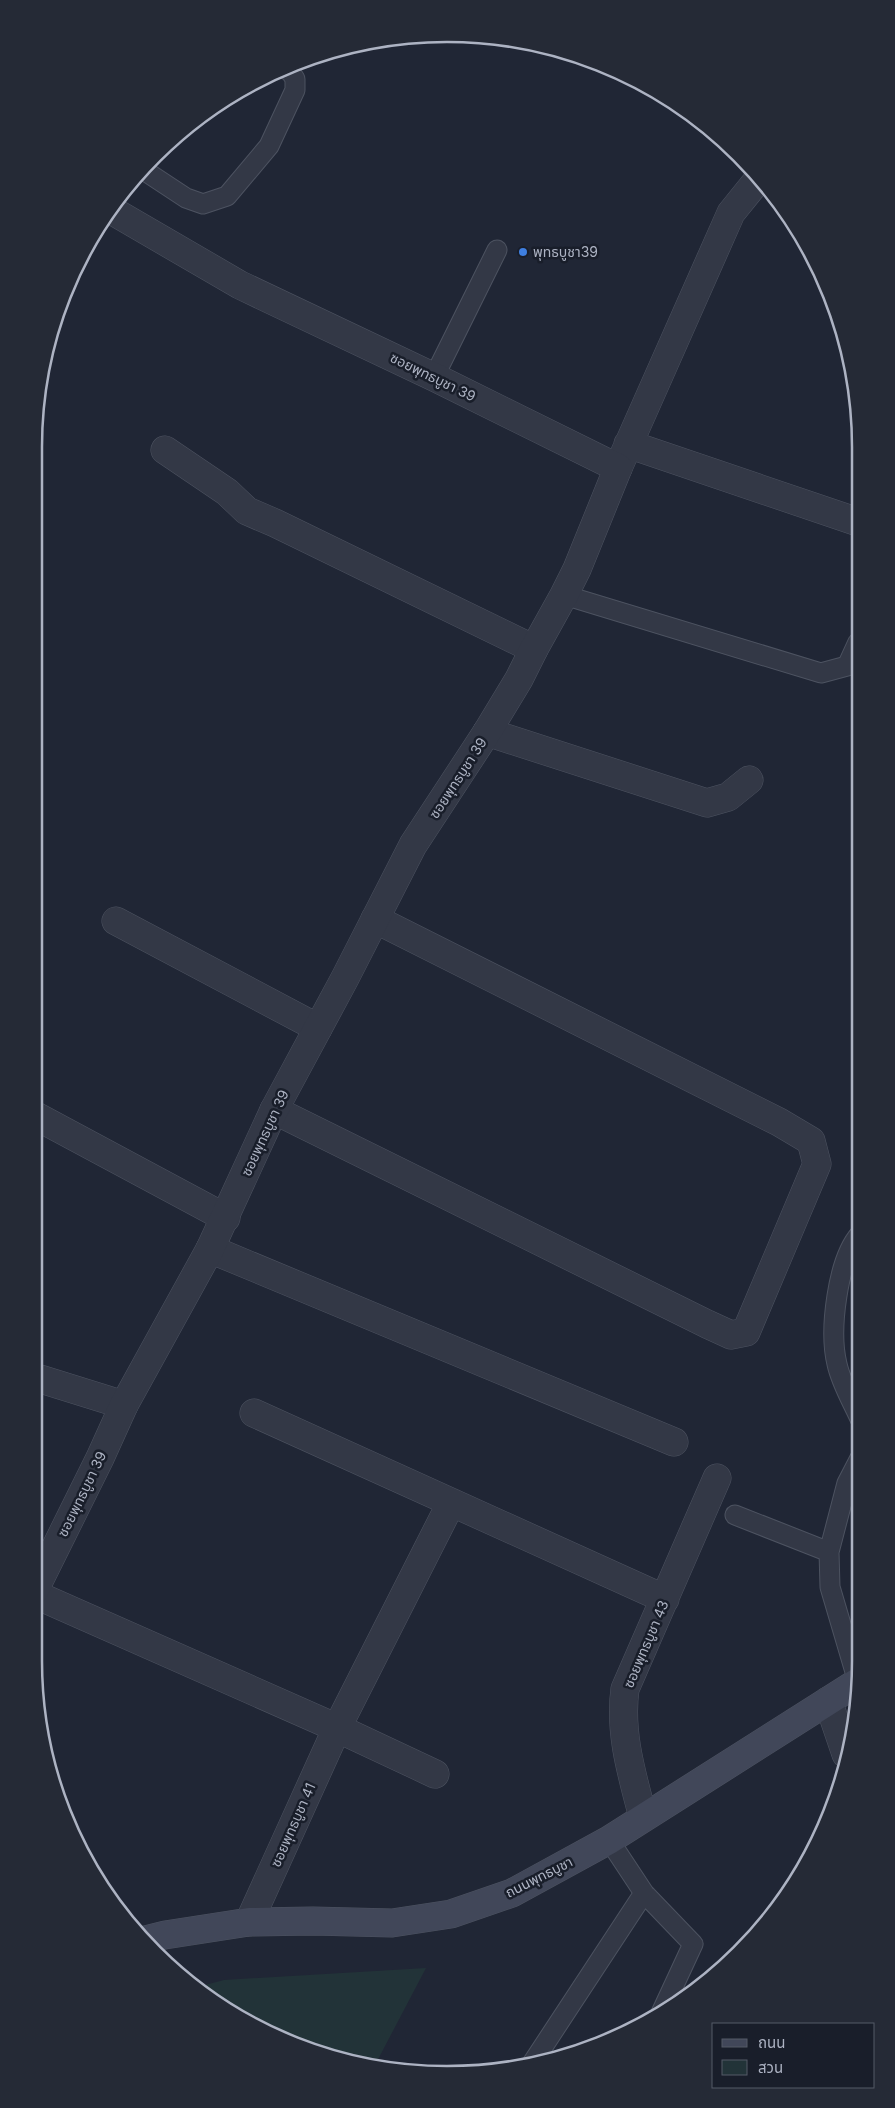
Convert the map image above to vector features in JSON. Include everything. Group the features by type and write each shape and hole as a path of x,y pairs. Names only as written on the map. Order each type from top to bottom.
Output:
{"main road":[{"name":"ถนนพุทธบูชา","path":"153,1938 249,1922 392,1923 451,1914 512,1893 609,1840 852,1686"}],"street":[{"path":"755,184 732,213 623,456 852,520"},
{"name":"ซอยพุทธบูชา 39","path":"42,1576 124,1405 226,1218 274,1110 376,919 413,845 487,732 519,679 564,595 577,569 623,456 434,377 240,285 117,214"},
{"path":"165,450 228,492 247,511 534,649"},
{"path":"487,732 707,803 728,797 749,780"},
{"path":"274,1110 706,1324 731,1335 746,1332 817,1164 811,1141 779,1122 376,919"},
{"path":"116,921 318,1028"},
{"path":"42,1119 226,1218"},
{"path":"210,1249 674,1442"},
{"path":"42,1379 124,1405"},
{"path":"254,1413 665,1599"},
{"name":"ซอยพุทธบูชา 43","path":"644,1817 627,1754 623,1707 625,1689 717,1478"},
{"name":"ซอยพุทธบูชา 41","path":"249,1922 337,1728 451,1503"},
{"path":"42,1596 435,1774"},
{"path":"828,1701 843,1746"}],"lane":[{"path":"149,174 186,198 203,204 228,196 269,146 295,90 295,79 292,74"},
{"path":"434,377 497,250"},
{"path":"564,595 821,673 847,666 852,655"},
{"path":"852,1247 841,1272 834,1325 837,1364 852,1400"},
{"path":"852,1475 847,1483 829,1552 830,1587 852,1662"},
{"path":"734,1514 829,1552"},
{"path":"609,1840 644,1893 693,1944 667,2001"},
{"path":"538,2055 644,1893"}],"green space":[{"path":"426,1968 378,2059 343,2052 293,2035 245,2011 205,1985 224,1980"}],"place":[{"name":"พุทธบูชา39","path":"523,252"}]}
